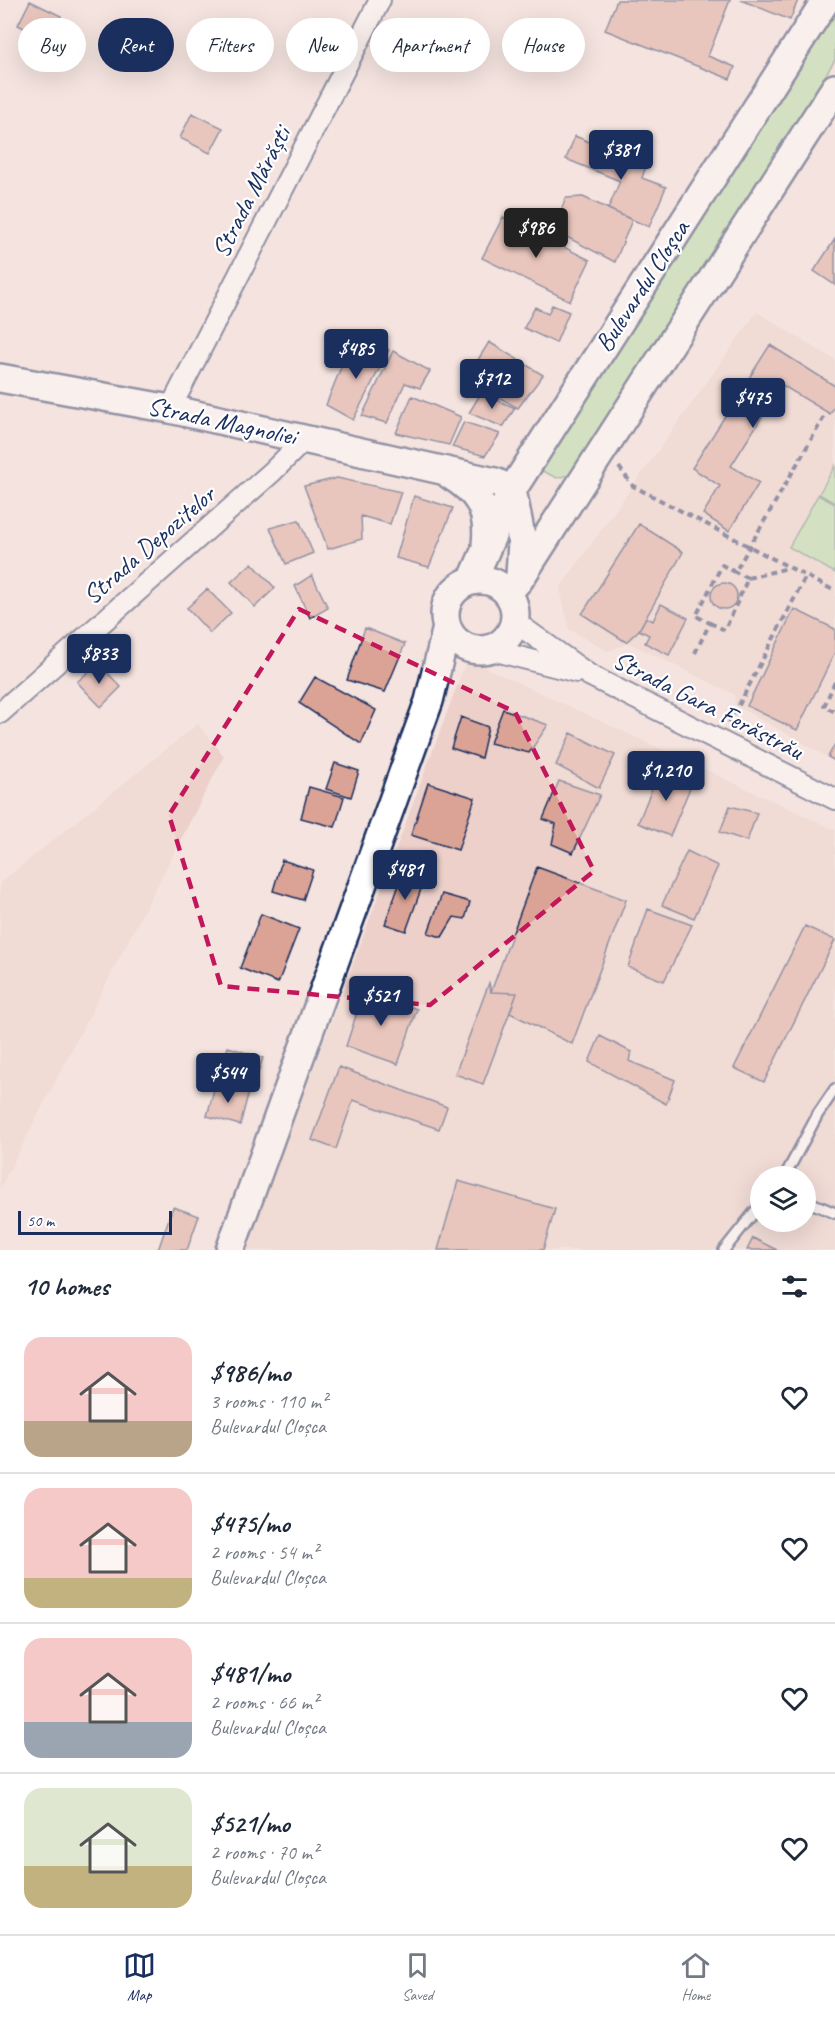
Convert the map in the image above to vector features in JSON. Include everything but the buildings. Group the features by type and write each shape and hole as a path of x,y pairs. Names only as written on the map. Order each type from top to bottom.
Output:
{"main road":[{"name":"Bulevardul Cloșca","path":"230,1250 429,701 447,627 445,615 447,604 461,585 472,581 512,490 826,0"},
{"path":"514,586 835,88"},
{"name":"Strada Magnoliei","path":"0,378 170,409 495,483 512,490"},
{"name":"Strada Magnoliei","path":"444,472 464,484 481,502 488,529 485,550"},
{"path":"512,490 522,541 514,586 514,622"},
{"path":"472,581 514,586"},
{"name":"Bulevardul Cloșca","path":"429,701 451,669 481,649 505,640 514,622"},
{"path":"447,627 459,643 481,649"}],"street":[{"name":"Strada Mărăști","path":"170,409 380,0"},
{"name":"Strada Depozitelor","path":"0,712 272,472 305,439"},
{"name":"Strada Gara Ferăstrău","path":"514,622 589,675 835,799"},
{"name":"Strada Gara Ferăstrău","path":"481,649 589,675"}],"lane":[{"path":"789,1166 818,1114 835,1089"},
{"path":"816,1205 835,1213"},
{"path":"724,1250 750,1218"}],"path":[{"path":"735,572 827,412"},
{"path":"633,486 835,591"},
{"path":"748,578 725,630 696,616 722,565 748,578 789,567"},
{"path":"738,706 806,576"},
{"path":"695,653 710,623"},
{"path":"835,682 824,706 835,712"}],"highlighted area":[{"path":"299,609 515,712 594,871 430,1005 221,986 169,815"}],"shaded area":[{"path":"757,312 835,360 835,744 828,757 735,705 734,694 629,643 608,651 569,629 560,588"},
{"path":"467,659 835,830 835,1250 246,1250"},
{"path":"198,724 224,756 0,1188 0,883"}],"green space":[{"path":"835,5 835,60 588,453 572,474 557,478 542,471 540,456"},
{"path":"835,466 835,503 819,494"},
{"path":"818,495 835,504 835,573 789,547"}]}
